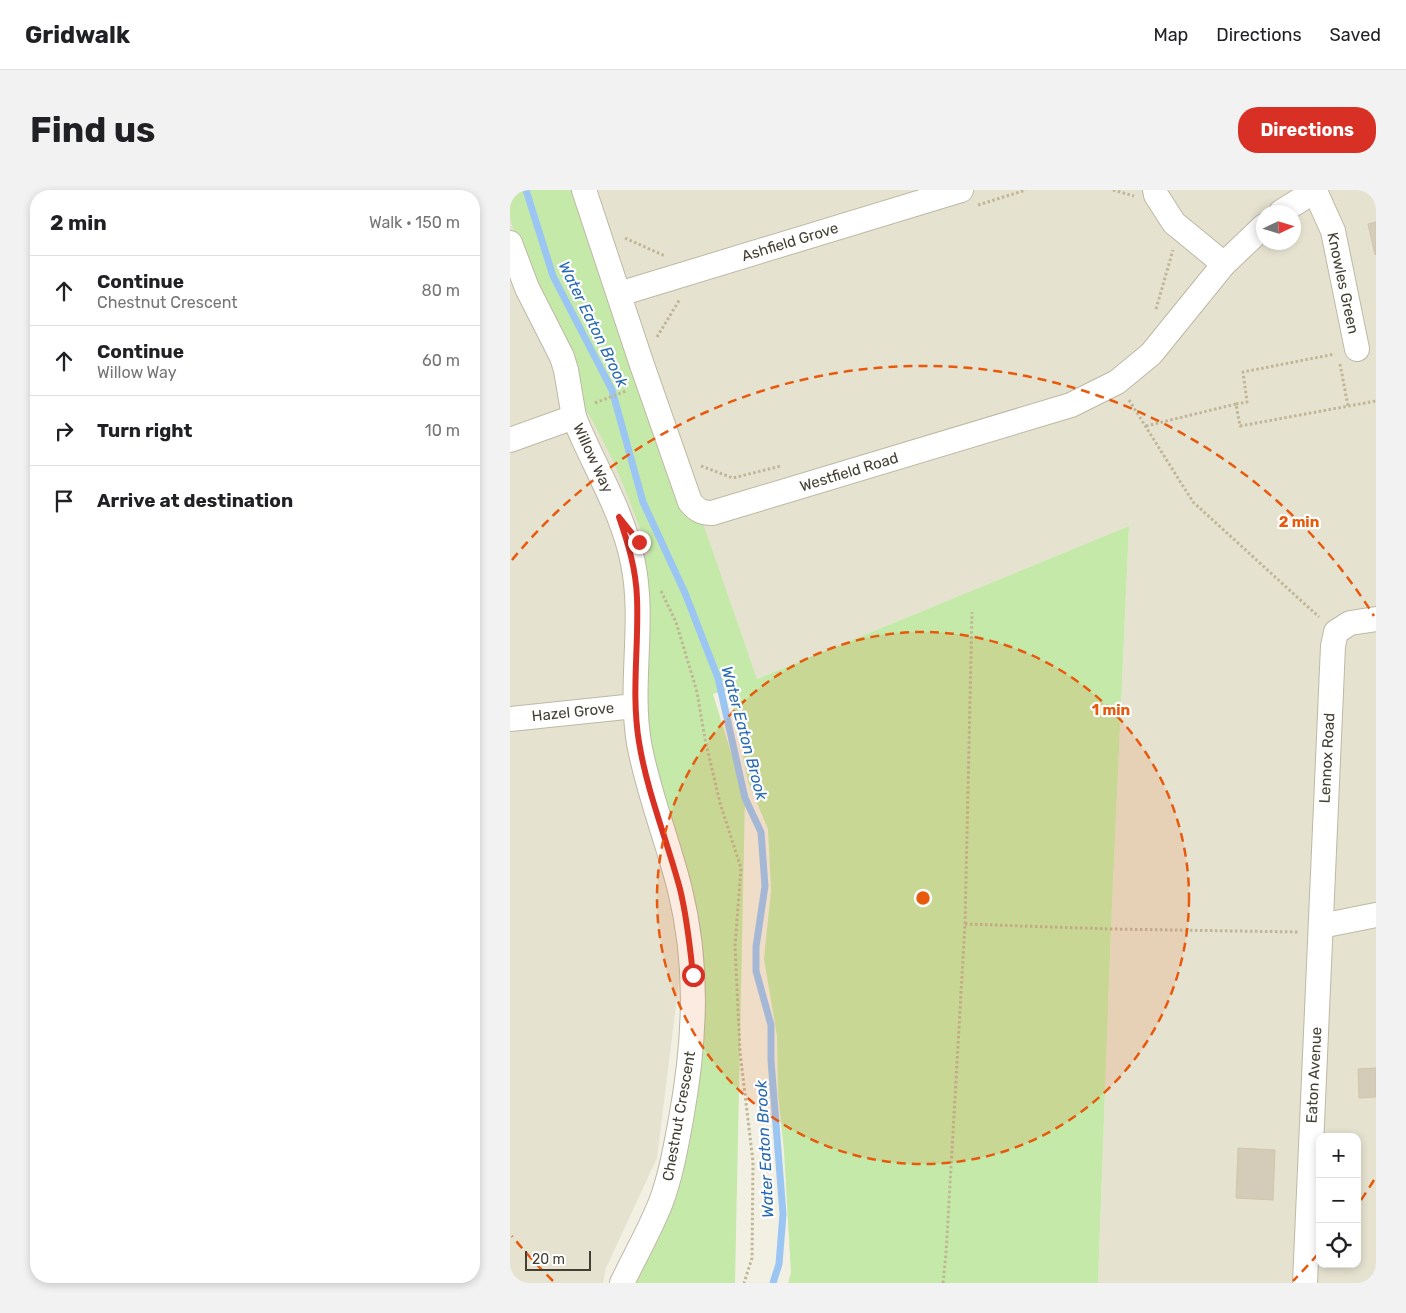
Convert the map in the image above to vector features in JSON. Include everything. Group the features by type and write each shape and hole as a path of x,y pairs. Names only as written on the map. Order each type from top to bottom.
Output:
{"street":[{"name":"Westfield Road","path":"584,190 643,369 690,502 698,511 705,513 712,513 1071,405 1118,382 1151,354 1224,264 1256,234"},
{"name":"Ashfield Grove","path":"619,294 961,190"},
{"path":"1155,190 1156,195 1174,223 1224,264"},
{"path":"1292,205 1315,190"},
{"name":"Knowles Green","path":"1315,190 1333,231 1348,351"},
{"name":"Willow Way","path":"510,243 523,281 562,357 633,562 637,598 635,706"},
{"name":"Willow Way","path":"510,440 582,411"},
{"path":"1336,632 1350,623 1376,618"},
{"name":"Lennox Road","path":"1321,926 1331,676 1336,632"},
{"name":"Hazel Grove","path":"510,719 635,706"},
{"name":"Chestnut Crescent","path":"622,1283 653,1221 670,1171 686,1090 694,1017 693,975 687,923 680,890 643,761 635,706"},
{"path":"1321,926 1376,915"},
{"name":"Eaton Avenue","path":"1305,1283 1321,926"}],"path":[{"path":"596,226 673,259"},
{"path":"1155,314 1175,244"},
{"path":"1146,426 1247,402 1244,372 1348,351 1348,406"},
{"path":"1118,382 1193,502 1336,632"},
{"path":"582,411 632,389"},
{"path":"1236,404 1240,426 1376,401"},
{"path":"675,457 733,478 788,464"},
{"path":"659,587 676,622 697,692 705,739 720,804 741,868 734,946 740,1052 753,1162 752,1258 744,1283"},
{"path":"943,1283 965,924 972,612"},
{"path":"965,924 1296,933 1321,926"}],"shaded area":[{"path":"510,190 1376,190 1376,1283 1098,1283 1129,526 757,679 704,528 680,973 657,1158 606,1268 603,1283 510,1283"}],"green space":[{"path":"510,190 574,190 696,521 704,526 757,679 1129,526 1098,1283 788,1283 791,1273 784,1151 778,1094 777,1036 764,959 771,890 768,829 748,782 730,689 713,694 745,798 735,1283 633,1283 670,1213 676,1196 684,1165 698,1073 664,802 648,722 641,558 650,554 611,457 592,420 577,401 514,232 510,217"}],"building":[{"path":"1376,222 1376,254 1375,255 1368,224"},
{"path":"1376,1068 1376,1097 1359,1098 1358,1069"},
{"path":"1238,1148 1275,1150 1273,1200 1236,1198"}],"waterway":[{"name":"Water Eaton Brook","path":"526,190 553,276 612,390 643,502 685,593 718,678 745,798 761,832 765,886 756,947 756,971 771,1025 771,1060 783,1214 779,1264 773,1283"}],"route":[{"path":"639,542 619,517 628,542 636,579 635,706 639,743 650,789 680,890 687,923 693,975"}]}
